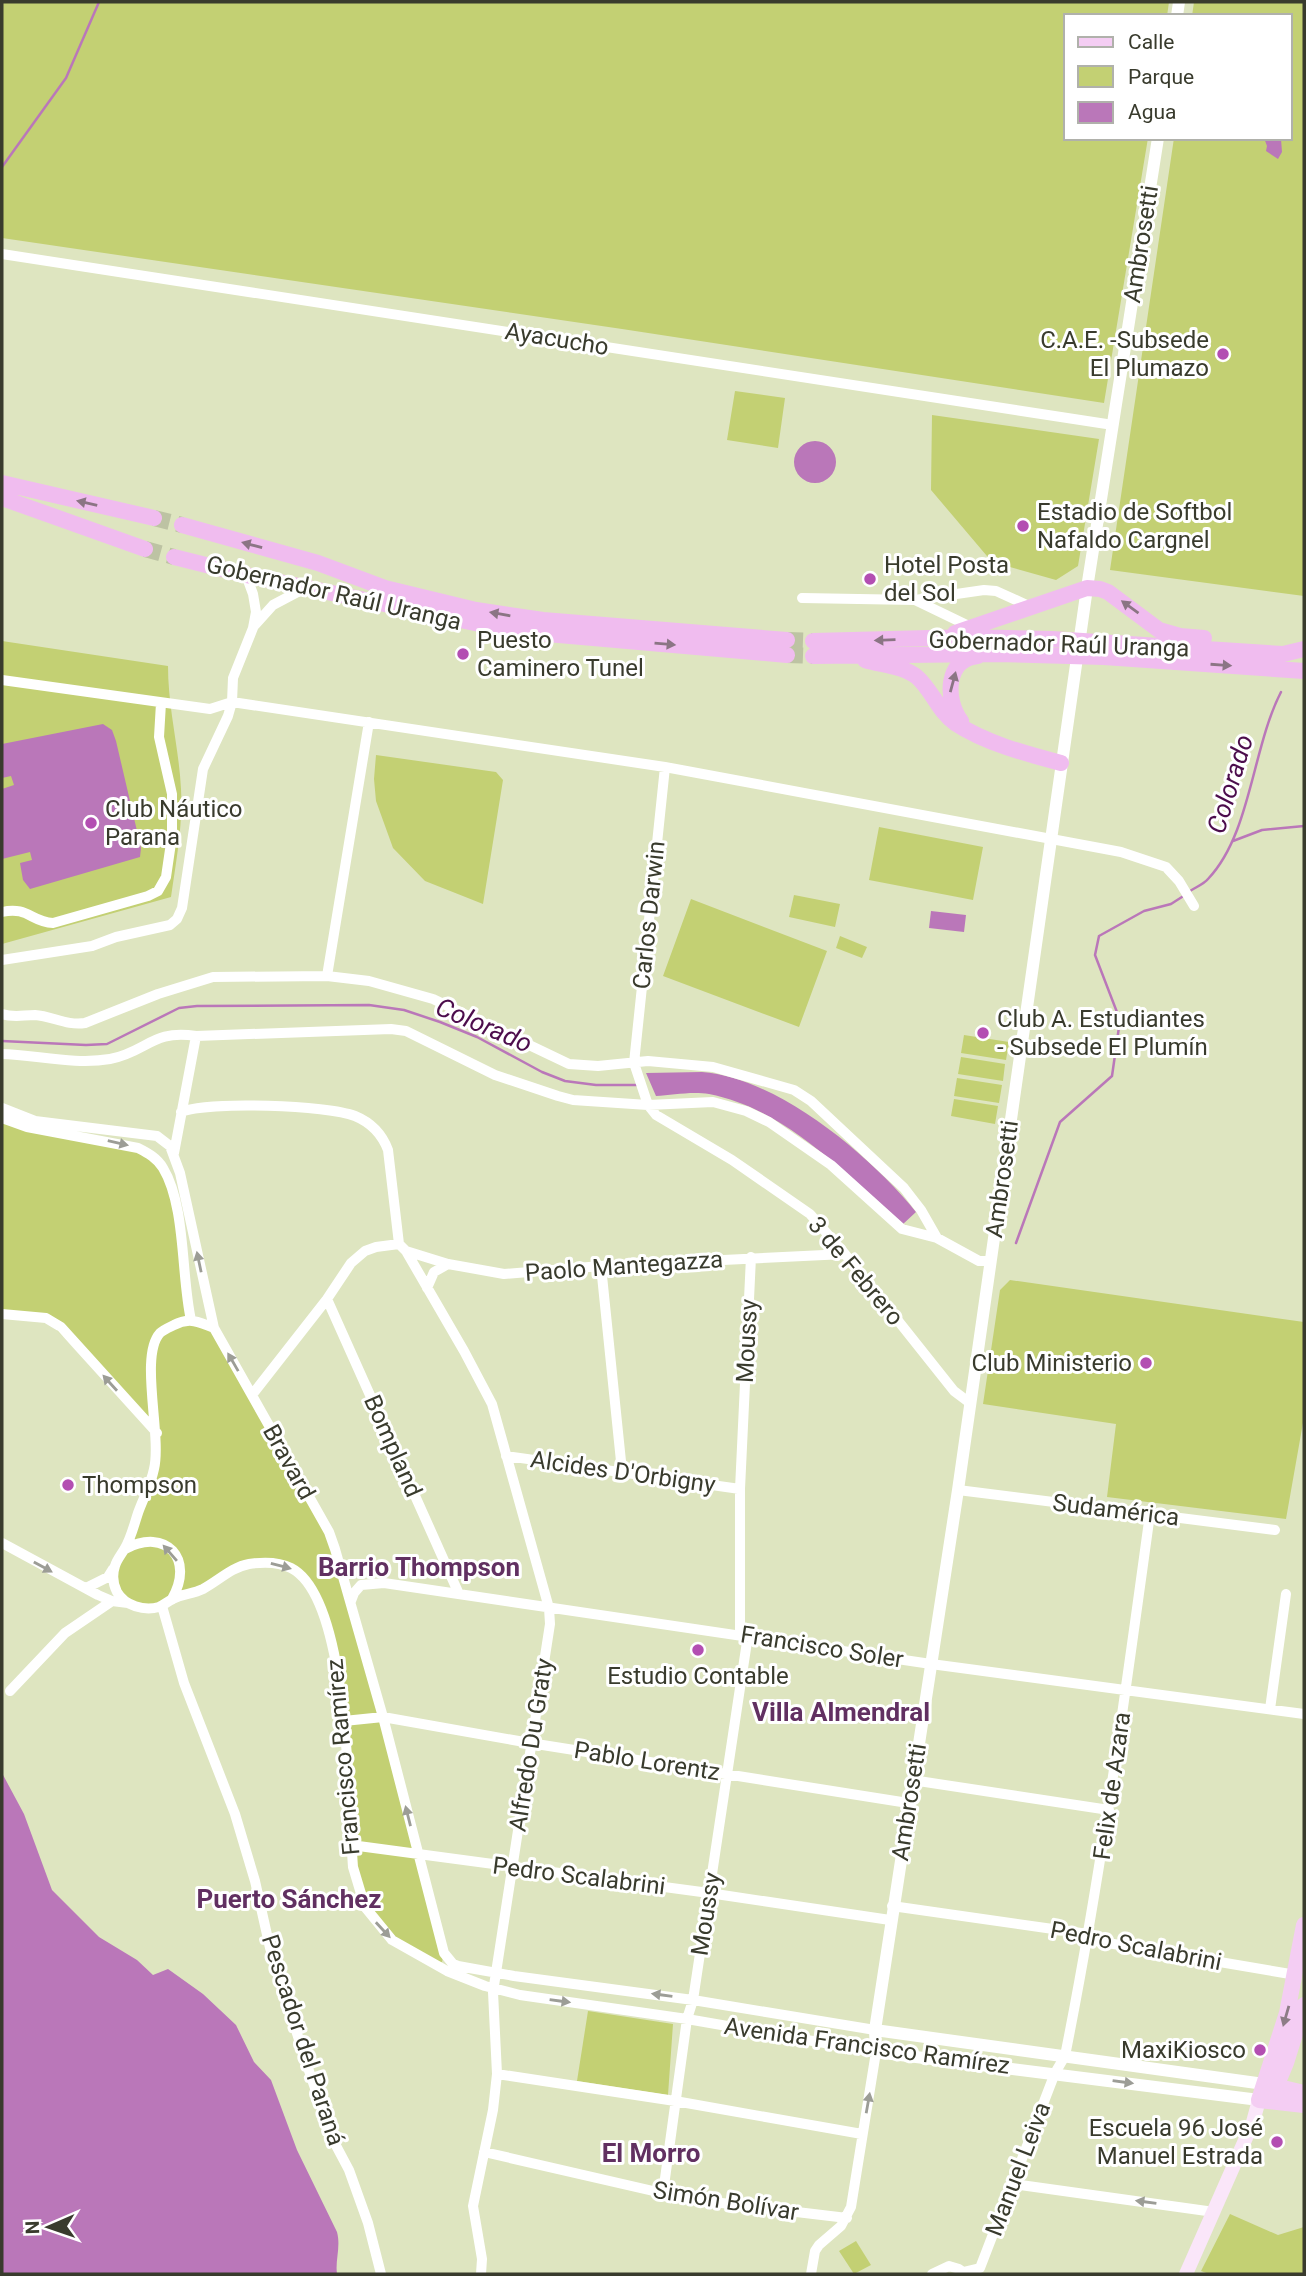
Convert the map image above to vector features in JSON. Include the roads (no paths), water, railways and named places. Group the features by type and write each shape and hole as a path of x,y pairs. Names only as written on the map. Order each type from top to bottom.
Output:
{"highway":[{"path":"2,483 154,518"},
{"path":"2,498 145,549"},
{"name":"Gobernador Raúl Uranga","path":"174,557 246,575 513,631 787,648 476,610 385,588 317,563 182,525"},
{"path":"942,638 1087,588 1108,592 1159,630 1217,641 1236,651"},
{"name":"Gobernador Raúl Uranga","path":"1304,649 1283,654 1105,649 1051,656 849,656 813,649 942,638 1052,639 1105,649 1304,671"},
{"path":"972,733 953,711 950,700 952,676 971,656 996,654"},
{"path":"1283,654 1304,656"},
{"path":"849,656 916,676 951,720 972,733 1061,763"},
{"path":"1260,668 1304,682"}],"main road":[{"path":"1265,2097 1296,1975 1304,1925"},
{"path":"1186,2274 1304,2005"},
{"name":"Avenida Francisco Ramírez","path":"1265,2097 1304,2092"},
{"name":"Avenida Francisco Ramírez","path":"1265,2097 1304,2105"}],"street":[{"name":"Ambrosetti","path":"847,2218 876,2052 875,2030 892,1906 958,1490 1061,763 1158,140"},
{"name":"Ayacucho","path":"2,254 1113,425"},
{"path":"2,960 92,946 116,937 170,925 177,919 182,908 203,769 232,702 233,678 253,628 256,612 246,575"},
{"path":"253,628 273,605 308,587"},
{"path":"802,598 915,600 984,590 996,591 1029,606"},
{"path":"915,600 992,638"},
{"path":"2,680 209,709 232,702 369,722 665,767 1051,838 1145,859 1166,867 1179,881 1194,906"},
{"path":"2,912 15,909 46,923 53,923 158,891 166,877 172,836 172,794 159,737 161,703"},
{"path":"327,976 369,722"},
{"name":"Carlos Darwin","path":"635,1067 665,767"},
{"path":"2,1014 17,1018 36,1015 76,1025 158,994 213,977 327,976 369,981 433,999 569,1064 635,1067 648,1061 713,1067 765,1080 802,1094 904,1188 937,1238"},
{"path":"2,1054 94,1060 128,1054 165,1035 391,1029 407,1031 495,1075 573,1100 727,1104 769,1122 831,1165 902,1229 937,1238 979,1261 990,1261"},
{"path":"173,1154 196,1036"},
{"path":"635,1067 646,1101"},
{"name":"3 de Febrero","path":"646,1101 656,1115 732,1160 810,1214 954,1391 970,1403"},
{"path":"181,1112 192,1107 256,1105 341,1112 358,1117 375,1128 384,1138 403,1247"},
{"path":"2,1108 35,1121 157,1136 166,1142 173,1154"},
{"path":"2,1118 27,1128 138,1148 158,1161 172,1188 191,1320"},
{"name":"Bravard","path":"173,1154 180,1173 214,1328 329,1532 383,1717 444,1953"},
{"name":"Paolo Mantegazza","path":"252,1395 327,1299 351,1263 365,1251 376,1247 403,1247 448,1264 504,1274 751,1257 845,1254"},
{"name":"Alfredo Du Graty","path":"403,1247 492,1404 549,1608 550,1624 493,1989 497,2074 473,2206 482,2259 481,2274"},
{"name":"Moussy","path":"663,2193 687,2020 693,2000 709,1893 744,1635 740,1489 751,1257"},
{"path":"427,1288 434,1272 448,1264"},
{"path":"601,1266 622,1471"},
{"name":"Bompland","path":"327,1299 459,1594"},
{"path":"2,1314 46,1318 61,1327 157,1433"},
{"path":"86,1588 108,1577 125,1549 154,1468 157,1433 151,1373 153,1348 160,1333 178,1323 191,1320 214,1328"},
{"name":"Alcides D'Orbigny","path":"506,1456 740,1489"},
{"name":"Sudamérica","path":"958,1490 1275,1530"},
{"name":"Felix de Azara","path":"1065,2056 1089,1937 1109,1810 1150,1514"},
{"path":"2,1543 65,1579 112,1601 148,1609 162,1606 172,1599 180,1584 181,1568 174,1553 161,1543 144,1541 125,1549"},
{"name":"Francisco Ramírez","path":"172,1599 201,1590 230,1572 250,1564 278,1564 290,1568 307,1583 329,1634 339,1679 351,1845 358,1889 365,1907 393,1940 434,1964"},
{"path":"114,1568 114,1586 128,1603"},
{"name":"Francisco Soler","path":"351,1602 357,1589 368,1583 384,1583 931,1664 1304,1714"},
{"path":"1270,1709 1286,1594"},
{"path":"10,1691 65,1633 112,1601"},
{"name":"Pescador del Paraná","path":"162,1606 184,1683 235,1814 255,1881 270,1948 307,2065 332,2138 349,2170 363,2207 381,2274"},
{"name":"Pablo Lorentz","path":"344,1721 383,1717 908,1803"},
{"path":"912,1780 1109,1810"},
{"name":"Pedro Scalabrini","path":"351,1845 890,1920"},
{"name":"Pedro Scalabrini","path":"892,1906 1082,1933 1096,1941 1296,1975"},
{"name":"Avenida Francisco Ramírez","path":"444,1953 453,1964 496,1972 1065,2056 1265,2097"},
{"name":"Avenida Francisco Ramírez","path":"434,1964 493,1989 876,2052 1265,2097"},
{"name":"Manuel Leiva","path":"964,2273 984,2271 1013,2184 1055,2073 1065,2056"},
{"path":"497,2074 675,2101 862,2134"},
{"name":"Simón Bolívar","path":"484,2152 688,2199 847,2218"},
{"path":"1013,2184 1214,2212"},
{"path":"811,2274 815,2251 847,2218"},
{"path":"935,2273 954,2266 964,2273"}],"water":[{"path":"1265,140 1281,140 1282,152 1278,159 1266,151"},
{"path":"815,441 830,447 836,462 830,477 815,483 800,477 794,462 800,447"},
{"path":"103,724 112,730 116,741 141,848 140,857 30,889 23,880 20,863 32,860 30,852 2,859 2,789 14,785 11,776 2,778 2,744"},
{"path":"931,911 966,915 964,932 929,928"},
{"path":"702,1072 731,1077 761,1088 791,1104 848,1144 897,1190 916,1212 902,1225 837,1165 764,1114 709,1094 656,1096 646,1073"},
{"path":"2,1773 24,1814 52,1890 99,1937 137,1960 153,1975 168,1969 203,1994 236,2025 254,2062 271,2080 297,2150 337,2232 337,2274 2,2274"}],"waterway":[{"path":"2,167 66,78 99,2"},
{"name":"Colorado","path":"1190,891 1208,879 1233,839 1271,714 1281,692"},
{"path":"1233,841 1262,830 1304,826"},
{"name":"Colorado","path":"1016,1243 1060,1122 1112,1076 1120,1020 1095,955 1099,936 1144,911 1171,904 1185,895"},
{"name":"Colorado","path":"2,1041 107,1044 179,1008 197,1006 369,1005 404,1010 440,1022 477,1037 542,1072 565,1081 596,1085 637,1085"}],"tunnel":[{"path":"154,518 182,525"},
{"path":"145,549 174,557"},
{"path":"787,640 813,641"},
{"path":"787,655 813,656"}],"place":[{"name":"C.A.E. -Subsede El Plumazo","path":"1223,354"},
{"name":"Estadio de Softbol Nafaldo Cargnel","path":"1023,526"},
{"name":"Hotel Posta del Sol","path":"870,579"},
{"name":"Puesto Caminero Tunel","path":"463,654"},
{"name":"Club Náutico Parana","path":"91,823"},
{"name":"Club A. Estudiantes - Subsede El Plumín","path":"983,1033"},
{"name":"Club Ministerio","path":"1146,1363"},
{"name":"Thompson","path":"68,1485"},
{"name":"Estudio Contable","path":"698,1650"},
{"name":"MaxiKiosco","path":"1260,2050"},
{"name":"Escuela 96 José Manuel Estrada","path":"1277,2142"}],"district":[{"name":"Barrio Thompson","path":"419,1567"},
{"name":"Villa Almendral","path":"841,1712"},
{"name":"Puerto Sánchez","path":"289,1899"},
{"name":"El Morro","path":"651,2153"}]}
